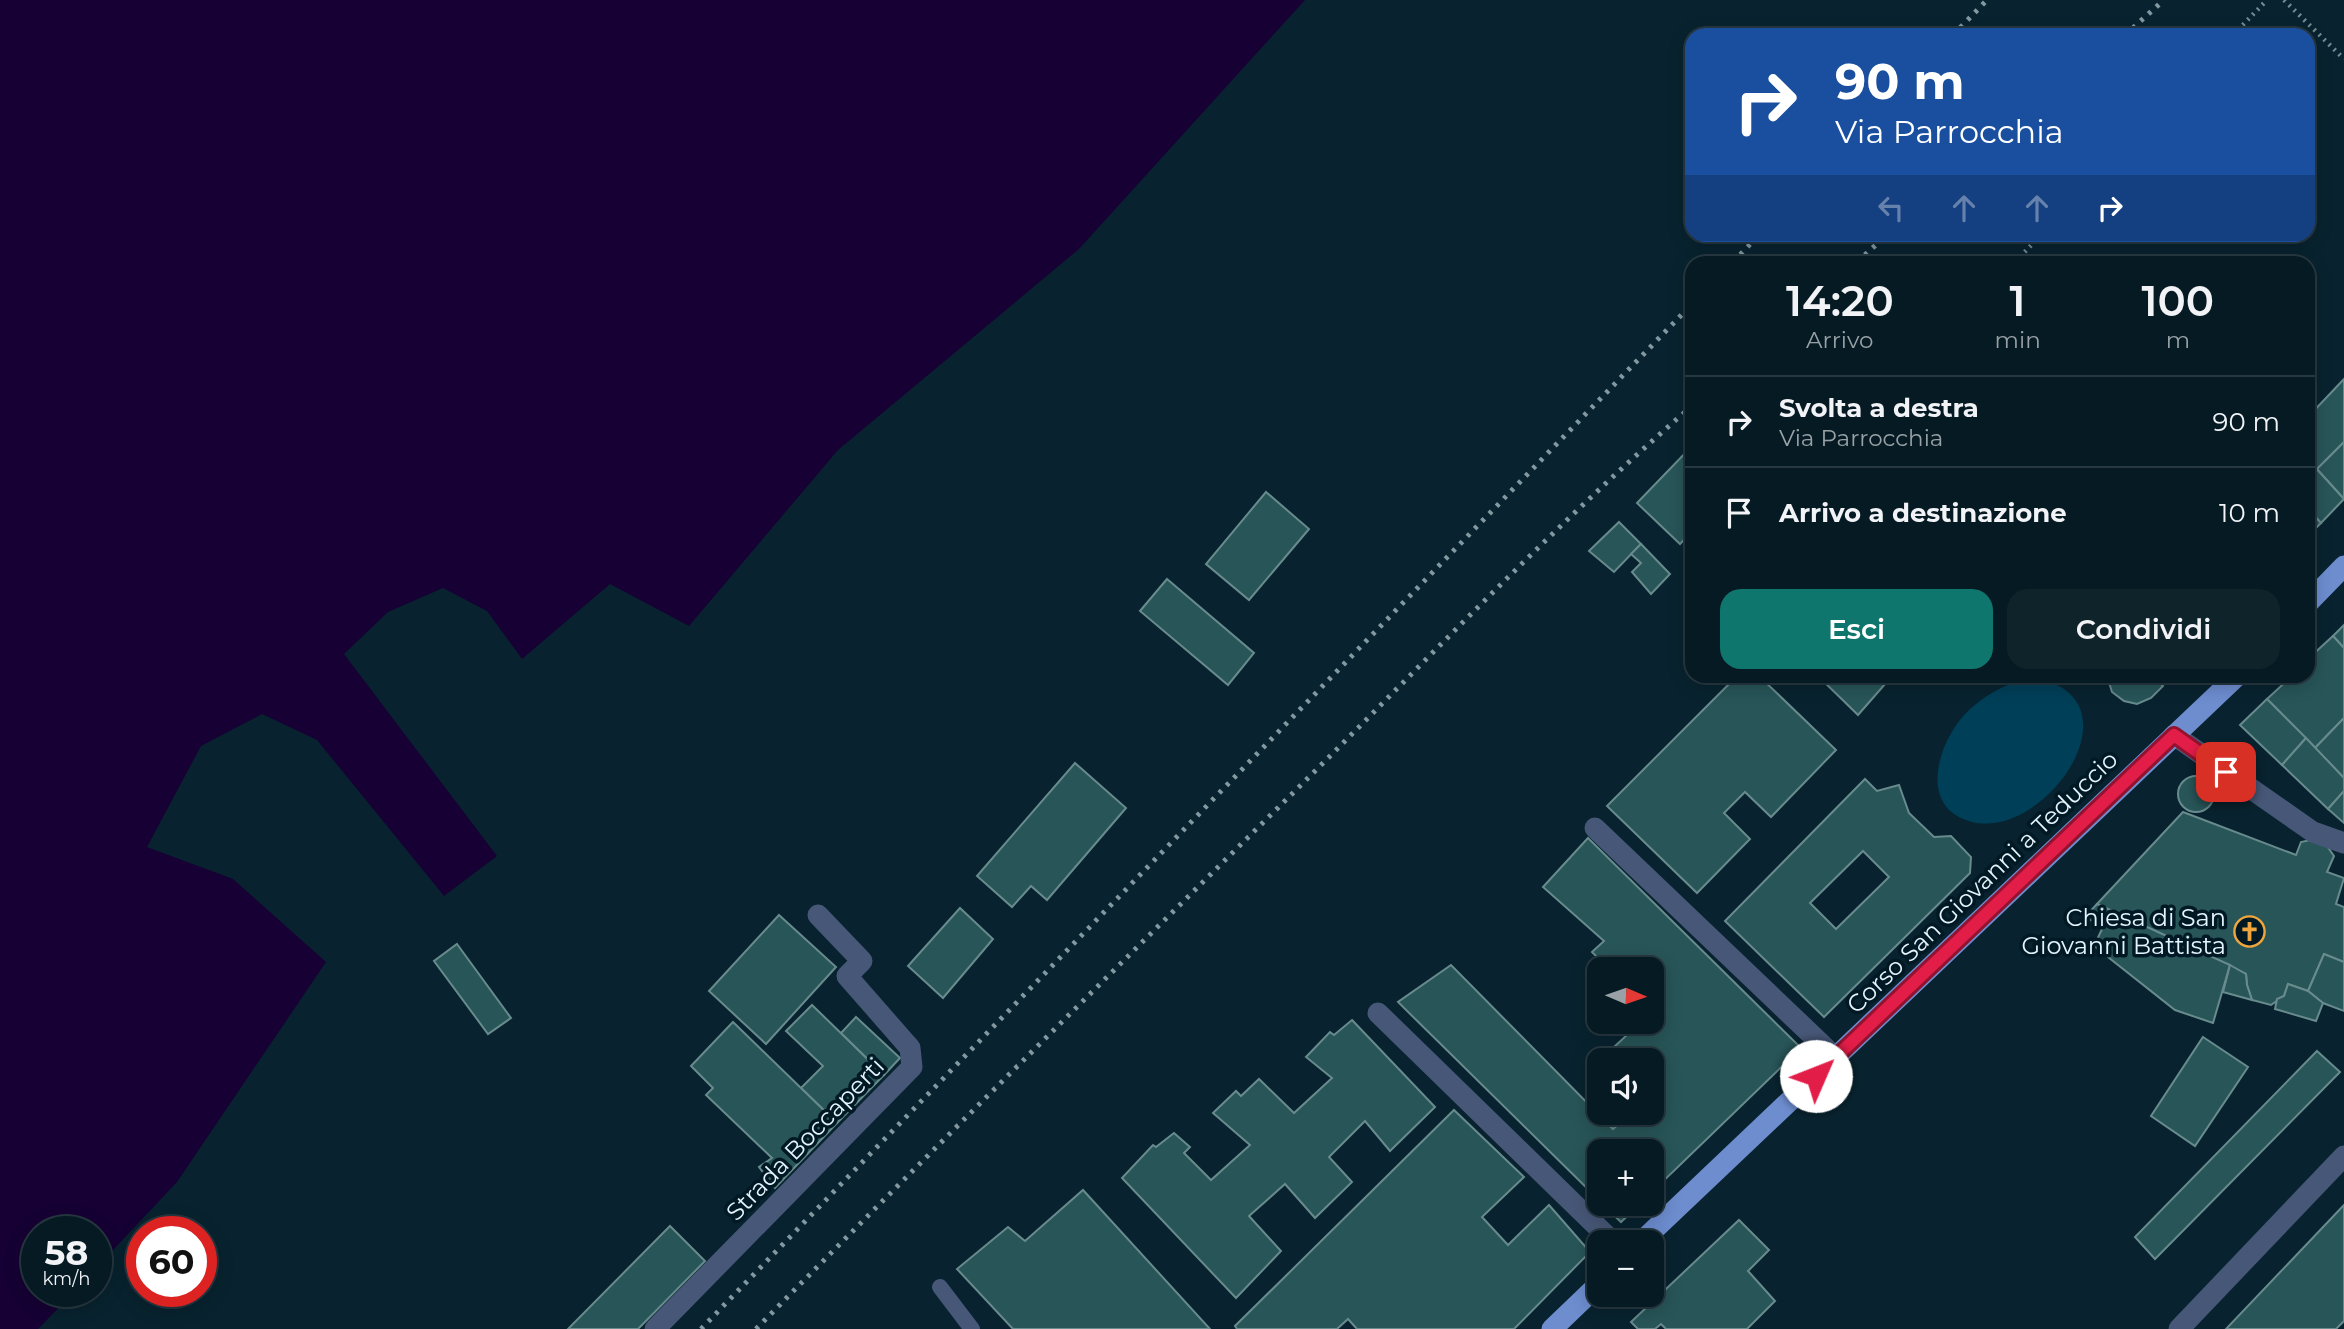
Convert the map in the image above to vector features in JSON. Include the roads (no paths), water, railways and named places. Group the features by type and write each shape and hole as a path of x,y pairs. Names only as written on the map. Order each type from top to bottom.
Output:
{"main road":[{"path":"2315,596 2344,566"},
{"name":"Corso San Giovanni a Teduccio","path":"1654,1230 2230,683"},
{"path":"1552,1329 1587,1295"}],"street":[{"path":"2174,735 2313,832 2344,843"},
{"path":"1595,828 1836,1058"},
{"name":"Strada Boccaperti","path":"655,1329 912,1067 909,1048 847,976 862,961 818,915"},
{"path":"1378,1013 1601,1230"},
{"path":"2179,1329 2344,1156"}],"lane":[{"path":"940,1287 972,1329"}],"railway":[{"path":"1960,28 1987,0"},
{"path":"2133,28 2164,0"},
{"path":"1739,256 1752,242"},
{"path":"1864,256 1879,242"},
{"path":"701,1329 1685,311"},
{"path":"756,1329 1494,591 1591,497 1685,412"}],"place":[{"name":"Chiesa di San Giovanni Battista","path":"2249,931"}]}
